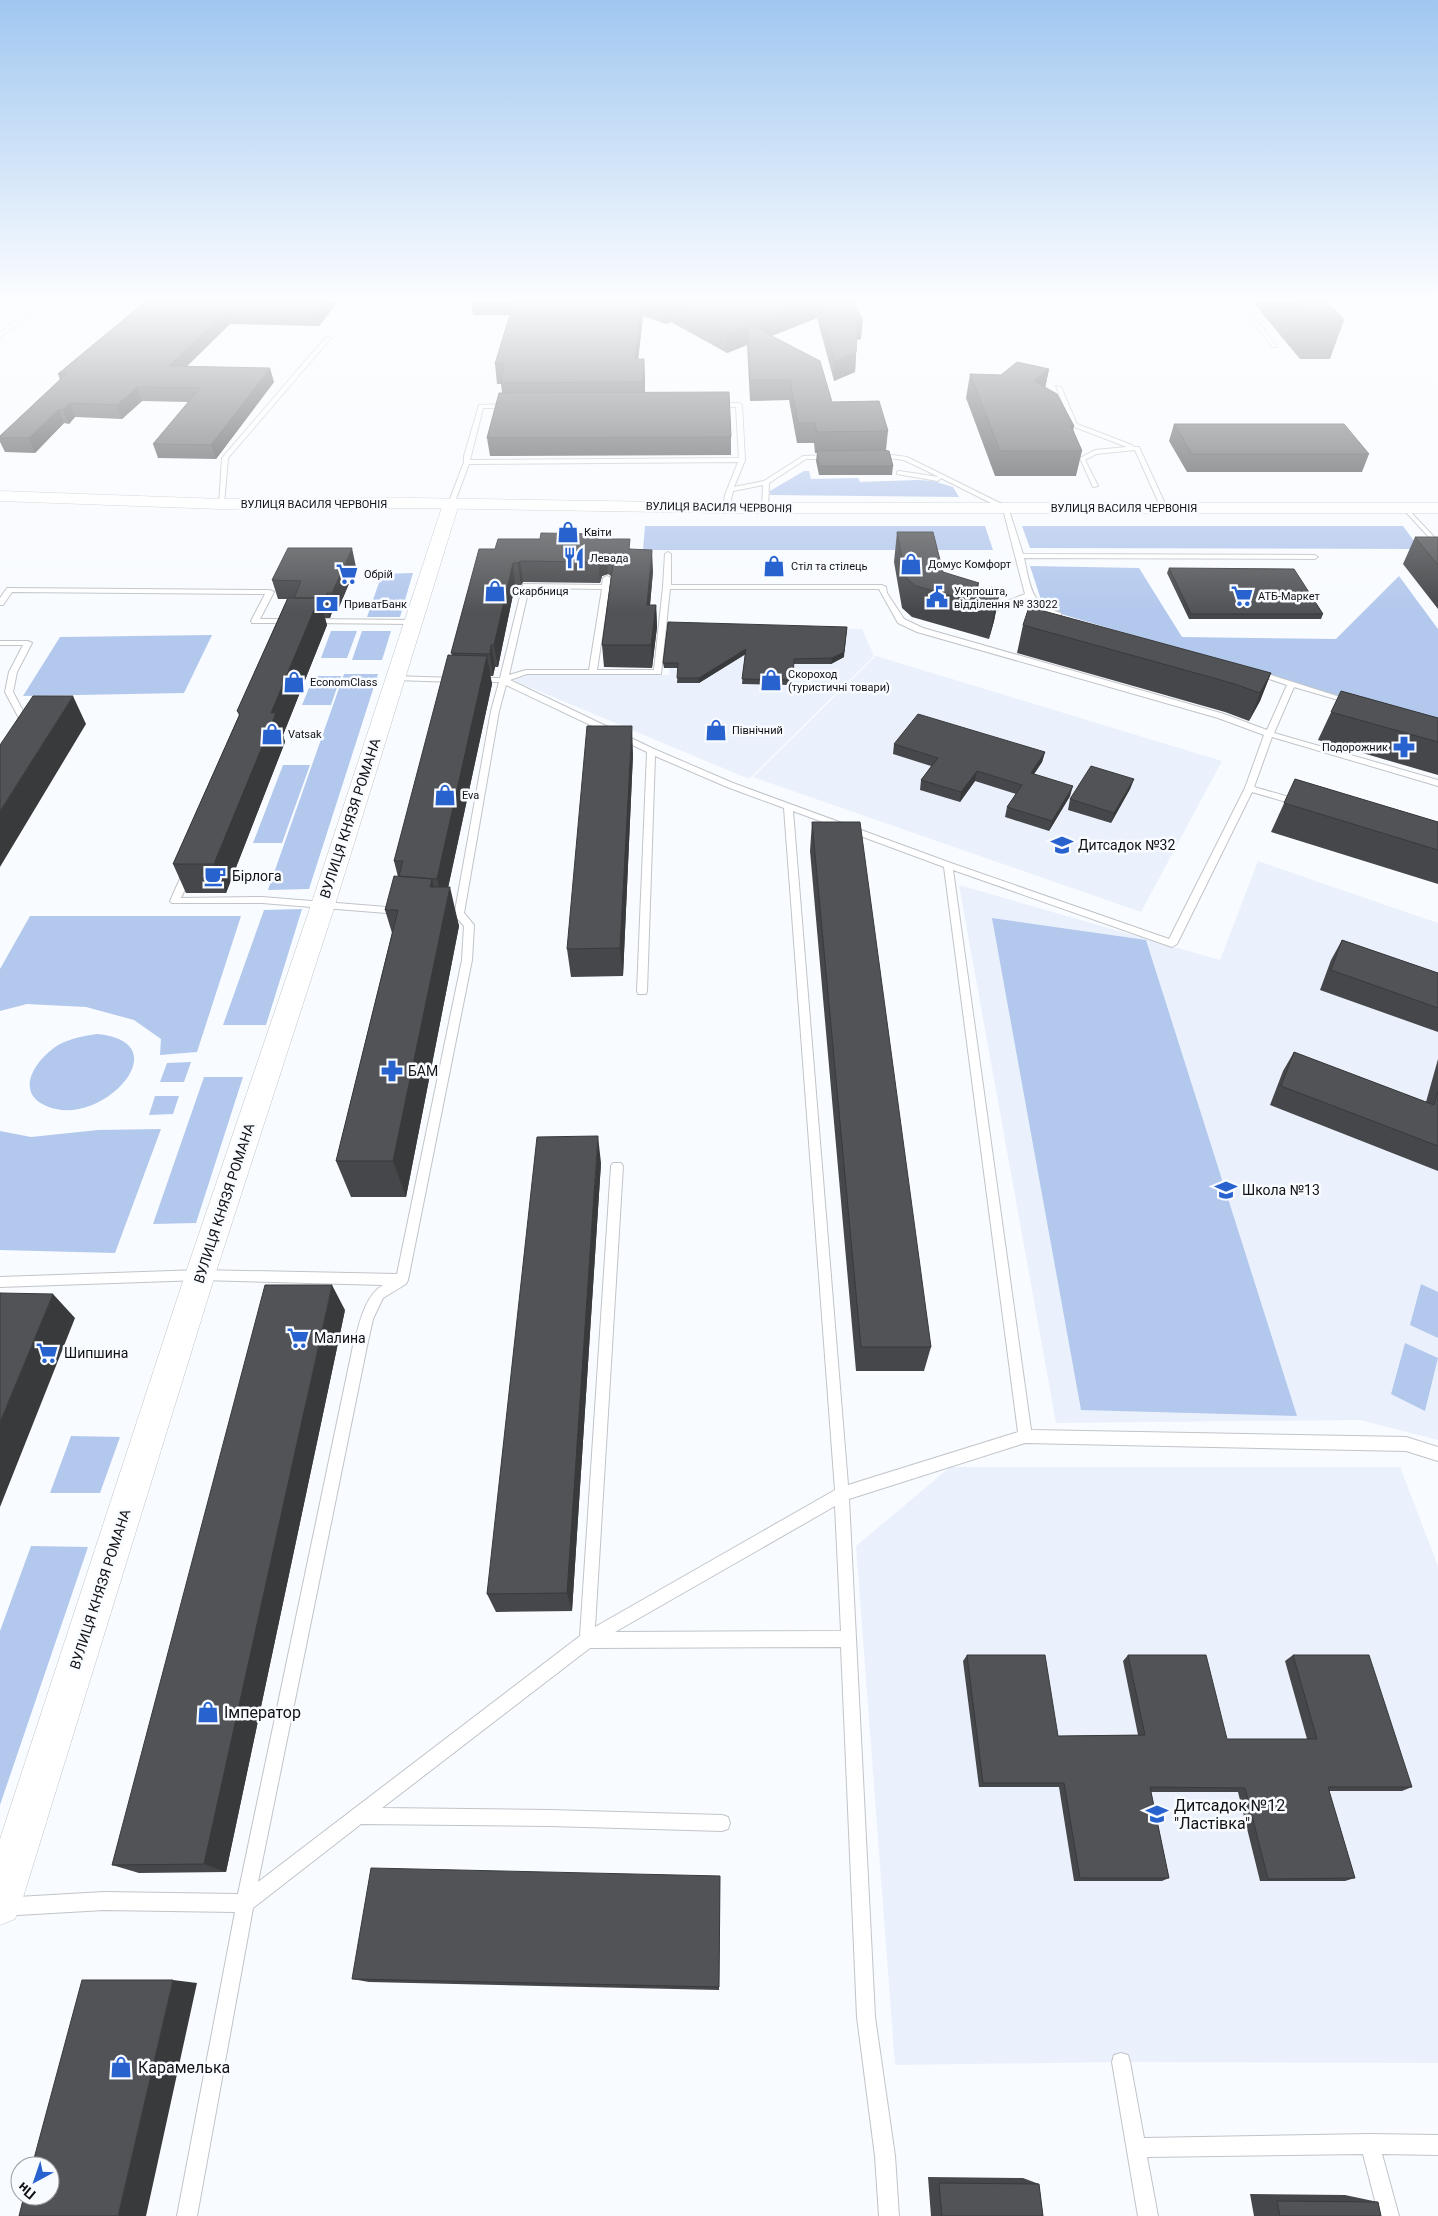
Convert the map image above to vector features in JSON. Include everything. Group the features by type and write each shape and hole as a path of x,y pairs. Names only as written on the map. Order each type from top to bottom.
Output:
{"main road":[{"name":"ВУЛИЦЯ ВАСИЛЯ ЧЕРВОНІЯ","path":"0,496 222,504 451,504 726,508 1438,508"},
{"name":"ВУЛИЦЯ КНЯЗЯ РОМАНА","path":"0,1905 200,1275 323,905 451,504"}],"lane":[{"path":"222,504 224,458 270,404"},
{"path":"1065,404 1074,425 1137,448 1164,508"},
{"path":"710,405 739,405 742,460 730,490 726,508"},
{"path":"451,504 467,462 481,406 521,406"},
{"path":"1094,486 1082,459 1095,452 1137,448"},
{"path":"730,490 766,482 805,457 843,456"},
{"path":"872,456 905,458 1006,508 1029,595 1044,612 1063,617"},
{"path":"467,462 742,460"},
{"path":"899,473 950,480"},
{"path":"765,508 766,482"},
{"path":"1405,508 1438,546"},
{"path":"395,678 502,680 526,672 658,672 667,587 668,554"},
{"path":"1020,556 1315,557"},
{"path":"594,672 607,578"},
{"path":"459,914 495,712 502,680 512,650 527,582 605,588"},
{"path":"667,587 882,588 883,593 901,621 920,630 1221,716 1269,734 1438,783"},
{"path":"0,603 10,590 270,592 255,621 413,622"},
{"path":"978,617 1029,595"},
{"path":"282,630 285,621"},
{"path":"0,643 28,643 13,672 9,692 26,724 20,732"},
{"path":"1243,670 1364,706"},
{"path":"502,680 651,751 730,785 1172,944 1249,788 1269,734 1291,684"},
{"path":"642,992 651,751"},
{"path":"1249,788 1305,805"},
{"path":"788,807 842,1494 866,2016 885,2156 889,2216"},
{"path":"190,865 175,901 262,900 409,912"},
{"path":"948,865 1025,1436"},
{"path":"187,2216 245,1903 360,1346 367,1319 379,1294 402,1280 467,960 469,925 459,914 429,913"},
{"path":"587,1640 617,1166"},
{"path":"6,1296 6,1282 200,1275 402,1280"},
{"path":"0,1905 104,1901 245,1903 587,1640 842,1494 1025,1436 1406,1444 1438,1454"},
{"path":"587,1640 848,1638"},
{"path":"358,1816 722,1822"},
{"path":"1121,2062 1148,2216"},
{"path":"1137,2148 1370,2144 1438,2145"},
{"path":"1370,2144 1389,2216"}],"shaded area":[{"path":"804,471 809,471 811,479 858,478 860,482 933,481 953,487 959,497 770,495 770,491"},
{"path":"645,526 985,526 993,550 643,550"},
{"path":"1022,526 1403,526 1420,549 1030,548"},
{"path":"1030,566 1139,568 1182,637 1336,639 1399,576 1438,629 1438,725 1044,609"},
{"path":"413,573 400,617 367,617 382,574"},
{"name":"Північний","path":"673,625 862,629 874,656 749,779 515,681 516,674 669,675"},
{"path":"331,631 357,631 347,658 321,658"},
{"path":"362,631 391,631 382,660 352,660"},
{"path":"212,635 184,693 23,696 60,637"},
{"name":"Дитсадок №32","path":"876,656 1222,761 1141,912 753,777"},
{"path":"344,674 378,674 309,889 268,890"},
{"path":"314,676 341,676 331,705 302,705"},
{"path":"283,765 310,765 282,843 253,843"},
{"name":"Школа №13","path":"1258,861 1438,923 1438,1440 1360,1420 1056,1423 959,885 1220,960"},
{"path":"302,909 266,1025 223,1025 264,910"},
{"path":"30,916 241,916 197,1052 160,1055 161,1039 134,1020 86,1007 27,1004 0,1011 0,969"},
{"path":"992,918 1146,940 1297,1416 1081,1410"},
{"path":"97,1034 121,1040 132,1051 134,1064 126,1079 113,1093 95,1103 76,1110 56,1109 42,1104 33,1096 30,1088 31,1078 42,1059 50,1051 60,1044 78,1037"},
{"path":"191,1062 184,1082 160,1082 167,1063"},
{"path":"204,1077 243,1077 196,1223 153,1224"},
{"path":"155,1096 179,1096 173,1114 149,1115"},
{"path":"161,1129 115,1253 0,1250 0,1131 31,1137 98,1130"},
{"path":"1421,1284 1438,1292 1438,1338 1410,1325"},
{"path":"1405,1343 1438,1358 1425,1411 1391,1394"},
{"path":"71,1436 120,1437 100,1493 50,1493"},
{"name":"Дитсадок №12 \"Ластівка\"","path":"950,1467 1400,1467 1438,1566 1438,2063 1121,2062 895,2065 856,1546"},
{"path":"31,1546 88,1547 0,1805 0,1631"}],"building":[{"path":"34,404 69,404 63,410 59,409 29,438 0,438"},
{"path":"186,404 242,404 211,445 153,444"},
{"path":"496,404 730,404 731,437 487,438"},
{"path":"795,404 880,404 888,431 817,432 815,423 798,423"},
{"path":"982,404 1063,404 1074,426 1071,426 1082,451 1000,451"},
{"path":"1174,424 1344,424 1369,454 1192,454"},
{"path":"817,451 889,451 893,466 819,466"},
{"path":"897,532 933,532 943,572 979,583 970,591 970,598 979,598 991,587 1000,590 995,608 916,586 906,578"},
{"path":"541,533 598,534 597,539 630,539 629,549 652,550 647,605 656,605 651,645 602,645 613,564 610,564 611,556 606,553 600,555 599,562 520,561 513,563 494,645 491,645 490,654 451,653 479,549 495,549 498,539 540,539"},
{"path":"1415,537 1438,537 1438,565"},
{"path":"288,548 352,548 332,593 327,593 325,598 294,598 301,581 272,580"},
{"name":"АТБ-Маркет","path":"1169,568 1294,569 1323,614 1191,614"},
{"path":"288,598 319,598 271,713 276,713 214,864 173,864 240,714 237,711"},
{"path":"1029,607 1271,673 1260,693 1235,684 1023,625"},
{"path":"668,622 847,627 844,652 832,658 794,659 793,680 742,679 746,649 699,678 677,678 678,663 663,663"},
{"path":"448,655 487,656 437,879 399,876 403,861 394,861"},
{"path":"1341,691 1438,718 1438,742 1331,712"},
{"path":"33,696 73,696 0,811 0,745"},
{"path":"918,714 1045,752 1031,773 1073,786 1052,821 1007,807 1022,785 977,771 961,792 921,780 938,758 894,744"},
{"path":"587,726 632,726 620,948 567,949"},
{"path":"1091,766 1134,779 1114,813 1070,799"},
{"path":"1295,779 1438,822 1438,850 1284,803"},
{"path":"812,822 860,822 931,1347 861,1347"},
{"path":"394,876 432,879 430,887 450,887 393,1161 336,1161 398,910 385,910"},
{"path":"1342,940 1438,973 1438,1008 1331,970"},
{"path":"1294,1052 1434,1105 1438,1091 1438,1146 1281,1086"},
{"path":"598,1136 567,1593 487,1594 537,1137"},
{"path":"265,1285 332,1285 204,1864 112,1865"},
{"path":"0,1293 53,1294 0,1422"},
{"path":"967,1655 1045,1655 1058,1736 1145,1735 1128,1655 1206,1655 1227,1739 1317,1739 1293,1655 1369,1655 1412,1787 1328,1787 1355,1878 1268,1879 1245,1788 1150,1787 1169,1878 1080,1878 1064,1783 983,1783"},
{"path":"371,1868 720,1876 719,1987 352,1979"},
{"path":"82,1980 173,1980 118,2216 19,2216 22,2206 60,2206 60,2156 35,2156"},
{"path":"939,2183 1039,2184 1043,2216 942,2216"},
{"path":"1277,2201 1378,2202 1381,2216 1280,2216"}],"place":[{"name":"Квiти","path":"568,532"},
{"name":"Левада","path":"574,558"},
{"name":"Домус Комфорт","path":"911,564"},
{"name":"Стіл та стілець","path":"774,566"},
{"name":"Обрій","path":"347,574"},
{"name":"Скарбниця","path":"495,591"},
{"name":"АТБ-Маркет","path":"1242,596"},
{"name":"Укрпошта, відділення № 33022","path":"937,597"},
{"name":"ПриватБанк","path":"327,604"},
{"name":"Скороход (туристичні товари)","path":"771,680"},
{"name":"EconomClass","path":"294,682"},
{"name":"Північний","path":"716,730"},
{"name":"Vatsak","path":"272,734"},
{"name":"Подорожник","path":"1404,747"},
{"name":"Eva","path":"445,795"},
{"name":"Дитсадок №32","path":"1062,845"},
{"name":"Бірлога","path":"215,876"},
{"name":"БАМ","path":"392,1071"},
{"name":"Школа №13","path":"1226,1190"},
{"name":"Малина","path":"298,1338"},
{"name":"Шипшина","path":"47,1353"},
{"name":"Імператор","path":"208,1712"},
{"name":"Дитсадок №12 \"Ластівка\"","path":"1157,1814"},
{"name":"Карамелька","path":"121,2067"}]}
